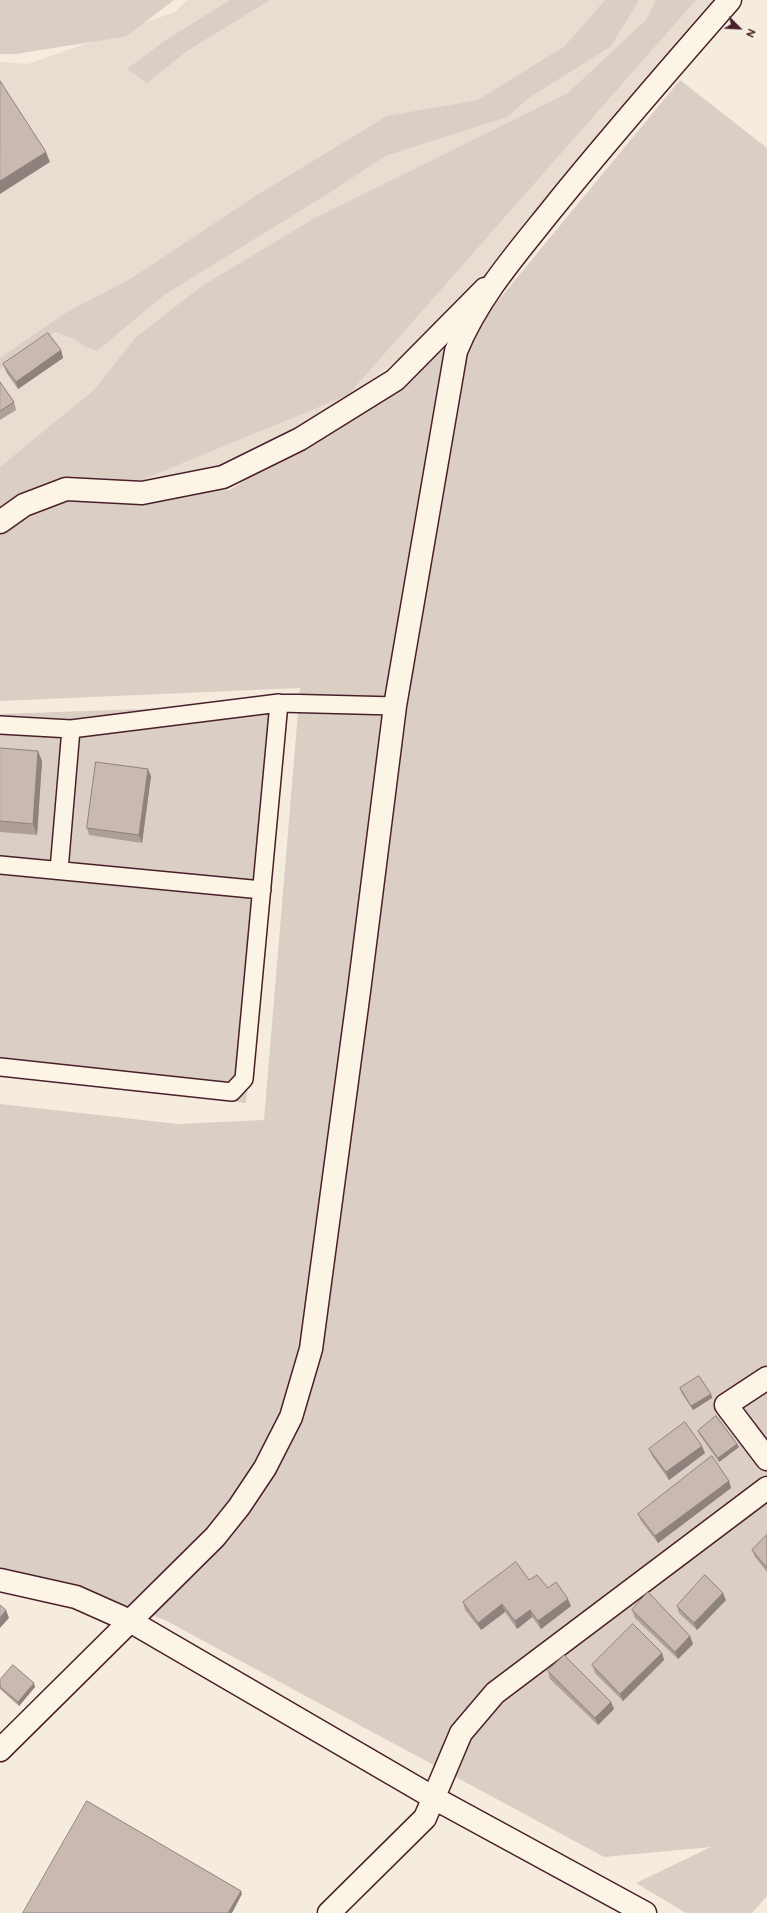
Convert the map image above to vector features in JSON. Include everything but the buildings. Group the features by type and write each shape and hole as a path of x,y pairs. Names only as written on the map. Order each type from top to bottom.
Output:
{"street":[{"path":"0,1750 215,1537 239,1506 265,1468 293,1410 310,1349 317,1304 395,706 456,351 466,327 504,270 616,131 730,0"},
{"path":"0,522 24,505 66,489 142,493 223,477 300,439 396,380 504,270"},
{"path":"767,1378 726,1405 767,1459"},
{"path":"329,1913 426,1818 461,1733 495,1693 767,1488"},
{"path":"0,1580 76,1597 130,1621 434,1798 645,1913"}],"lane":[{"path":"0,725 71,729 279,703 395,706"},
{"path":"0,1067 232,1092 244,1079 279,703"},
{"path":"59,870 71,729"},
{"path":"0,864 262,890"}],"shaded area":[{"path":"0,0 174,0 127,36 16,54 0,54"},
{"path":"188,0 730,0 462,313 270,454 150,492 0,490 0,62 28,64 175,12"},
{"path":"230,0 270,0 187,51 147,83 127,69 166,40"},
{"path":"605,0 639,0 611,46 529,98 507,117 385,156 329,193 164,295 97,351 84,346 75,339 55,332 0,369 0,358 67,312 132,278 257,195 387,116 478,100 565,46"},
{"path":"656,0 696,0 348,395 134,483 68,476 0,521 0,467 94,390 136,337 202,286 315,218 568,93 646,20"},
{"path":"680,80 767,148 767,1896 752,1913 686,1913 636,1883 711,1847 604,1857 163,1619 27,1576 0,1570 0,1104 178,1124 264,1120 300,688 0,701 0,523 80,490 230,490 473,331"},
{"path":"284,704 246,1103 0,1075 0,714"}]}
